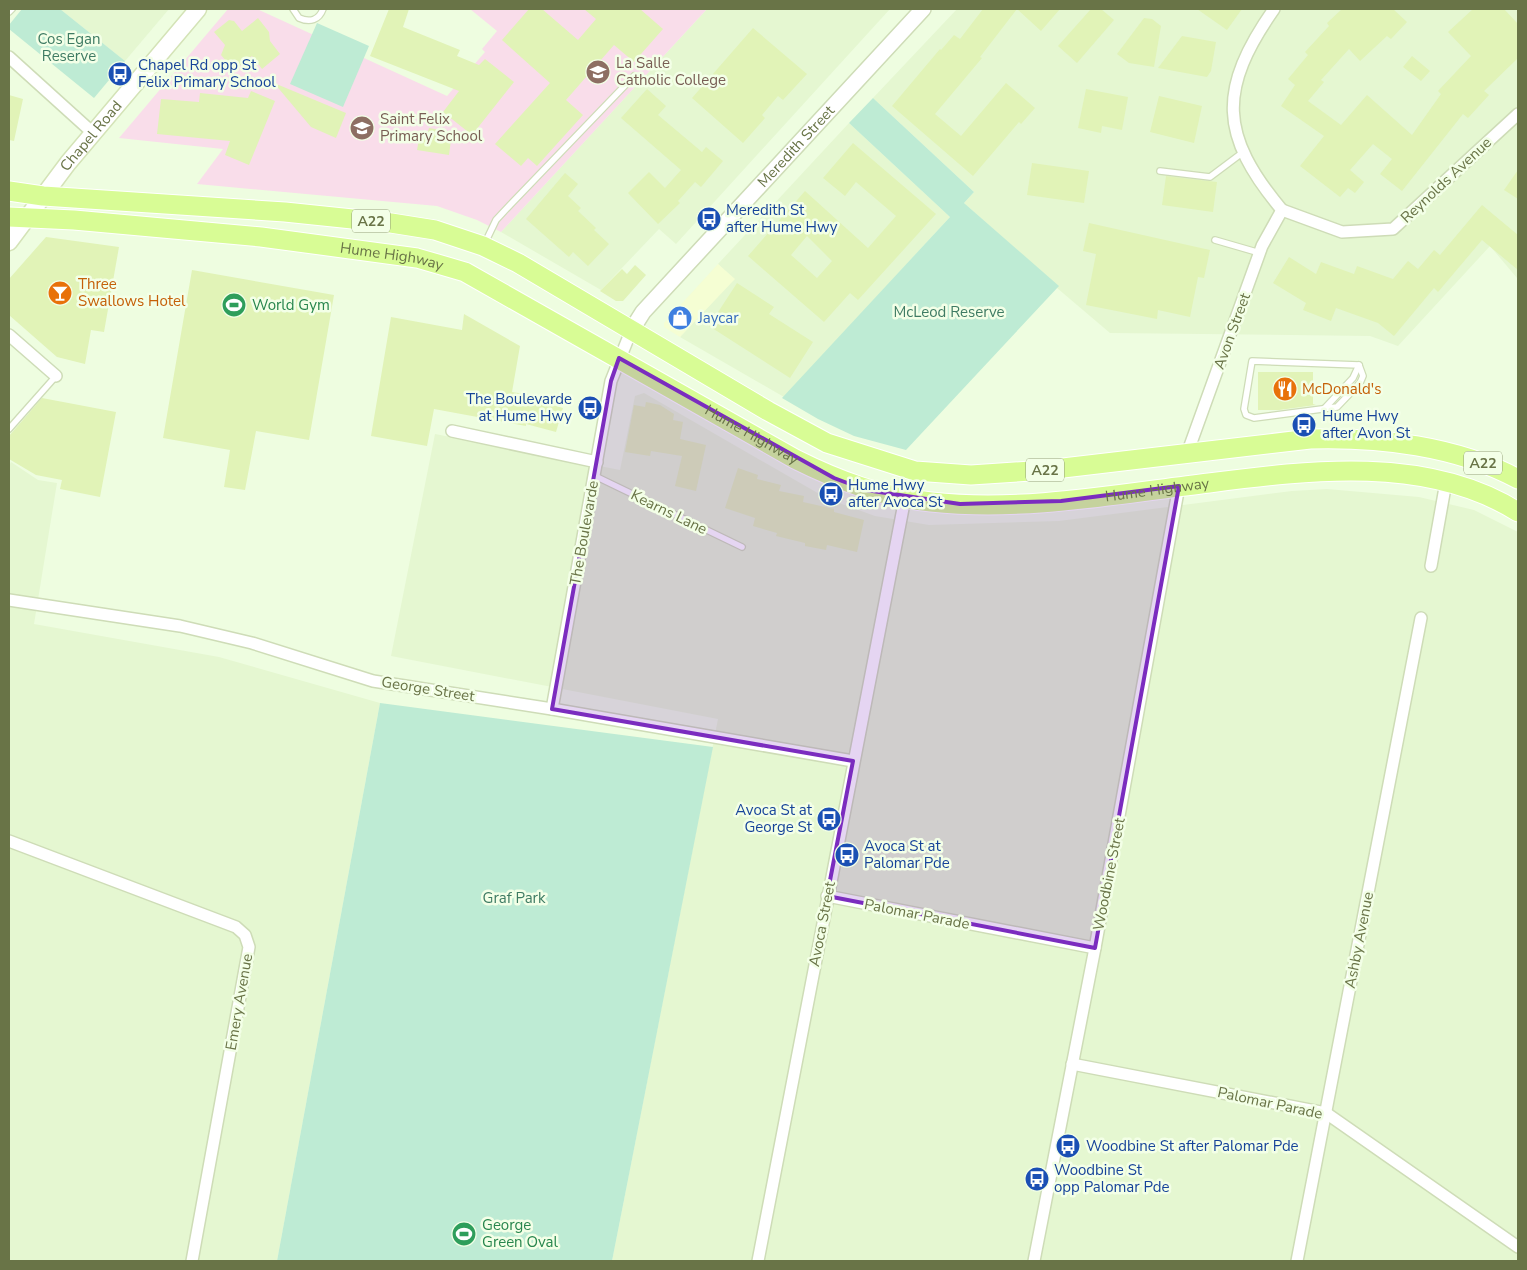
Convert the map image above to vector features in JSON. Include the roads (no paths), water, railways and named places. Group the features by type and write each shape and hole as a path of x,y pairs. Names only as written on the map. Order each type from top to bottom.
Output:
{"highway":[{"name":"Hume Highway","path":"9,191 43,196 339,217 435,230 483,246 518,263 768,411 828,443 915,471 971,475 999,473 1333,438 1395,444 1446,452 1482,462 1518,479"},
{"name":"Hume Highway","path":"17,218 74,220 271,238 417,258 470,274 795,459 834,478 866,490 905,498 960,504 1061,501 1314,471 1368,472 1446,482 1502,502 1518,512"},
{"path":"470,274 483,246"}],"main road":[{"name":"Chapel Road","path":"9,242 17,218 43,196 93,133 198,9"}],"street":[{"name":"Meredith Street","path":"631,331 643,312 923,9"},
{"path":"1274,9 1256,35 1236,81 1233,118 1242,153 1258,182 1282,210"},
{"path":"9,57 93,133"},
{"name":"Reynolds Avenue","path":"1282,210 1342,232 1393,229 1518,114"},
{"name":"Avon Street","path":"1187,454 1260,253 1282,210"},
{"name":"The Boulevarde","path":"552,708 611,381 631,331"},
{"path":"9,335 56,376"},
{"path":"452,431 597,462"},
{"path":"1431,566 1446,482"},
{"name":"Woodbine Street","path":"1034,1261 1095,948 1180,486"},
{"name":"Avoca Street","path":"758,1261 852,761 905,498"},
{"name":"George Street","path":"9,600 189,628 252,643 373,681 552,708 852,761"},
{"name":"Ashby Avenue","path":"1297,1261 1422,618"},
{"name":"Emery Avenue","path":"9,841 236,927 245,935 249,947 192,1261"},
{"name":"Palomar Parade","path":"827,896 1095,948"},
{"name":"Palomar Parade","path":"1072,1064 1326,1113 1518,1247"}],"lane":[{"path":"9,12 12,9"},
{"path":"293,9 299,18 308,21 317,18 323,9"},
{"path":"483,246 496,220 634,76"},
{"path":"1160,171 1210,177 1242,153"},
{"path":"1215,240 1260,253"},
{"path":"1252,361 1359,365 1364,376 1360,383 1338,407 1324,409 1279,413 1271,417 1254,418 1246,415 1244,409 1252,361"},
{"path":"9,429 56,376"},
{"name":"Kearns Lane","path":"595,476 742,547"}],"place":[{"name":"La Salle Catholic College","path":"598,72"},
{"name":"Chapel Rd opp St Felix Primary School","path":"120,74"},
{"name":"Saint Felix Primary School","path":"362,128"},
{"name":"Meredith St after Hume Hwy","path":"709,219"},
{"name":"Three Swallows Hotel","path":"60,293"},
{"name":"World Gym","path":"234,305"},
{"name":"Jaycar","path":"680,318"},
{"name":"McDonald's","path":"1285,389"},
{"name":"The Boulevarde at Hume Hwy","path":"590,408"},
{"name":"Hume Hwy after Avon St","path":"1304,425"},
{"name":"Hume Hwy after Avoca St","path":"831,494"},
{"name":"Avoca St at George St","path":"829,819"},
{"name":"Avoca St at Palomar Pde","path":"847,855"},
{"name":"Woodbine St after Palomar Pde","path":"1068,1146"},
{"name":"Woodbine St opp Palomar Pde","path":"1037,1179"},
{"name":"George Green Oval","path":"464,1234"}],"park label":[{"name":"Cos Egan Reserve","path":"69,48"},
{"name":"McLeod Reserve","path":"949,312"},
{"name":"Graf Park","path":"514,898"}]}
